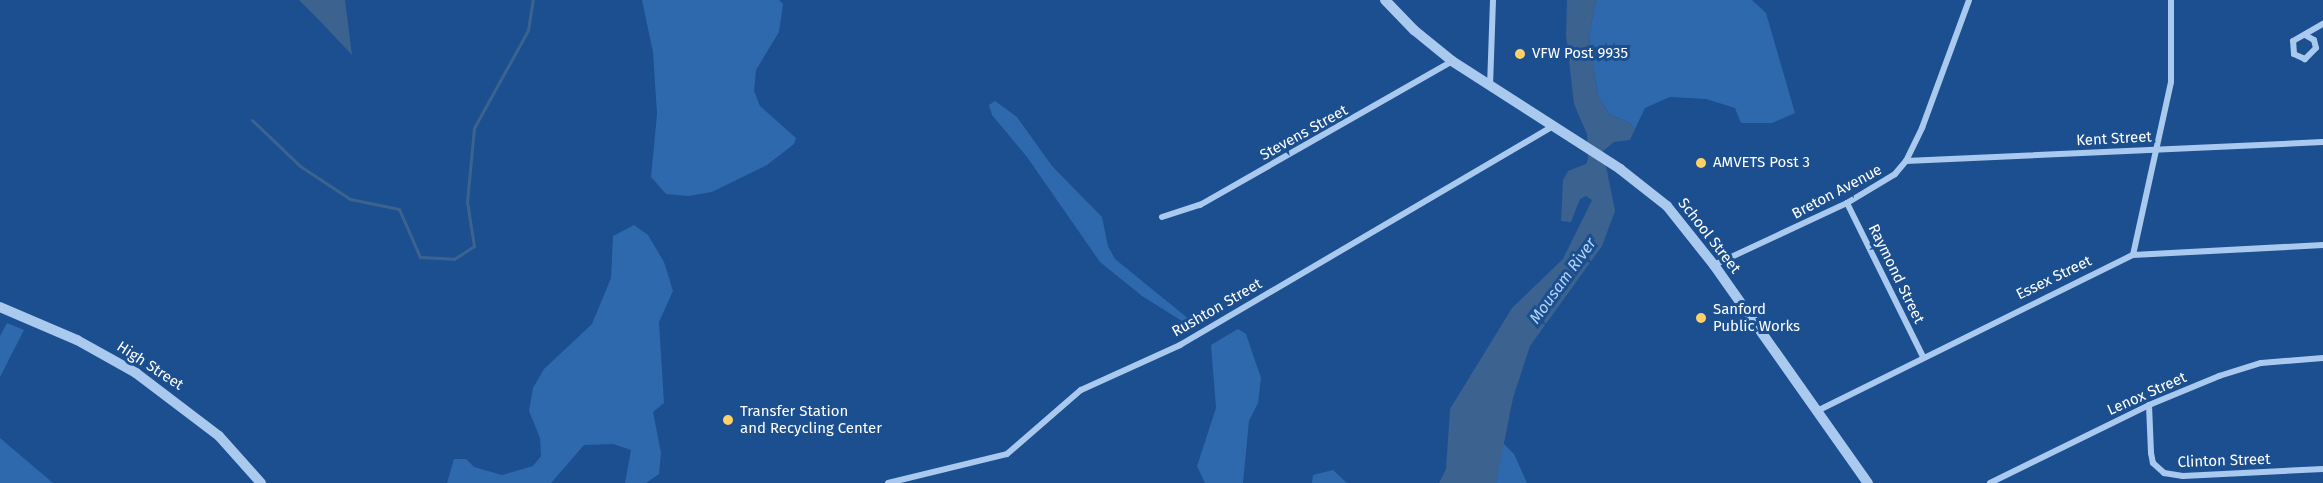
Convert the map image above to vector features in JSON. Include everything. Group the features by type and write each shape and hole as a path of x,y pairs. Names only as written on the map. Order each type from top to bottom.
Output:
{"street":[{"name":"School Street","path":"1385,0 1414,30 1452,61 1551,127 1606,160 1667,206 1714,265 1868,483"},
{"path":"1490,86 1493,0"},
{"name":"Breton Avenue","path":"1714,265 1877,187 1906,161 1969,0"},
{"path":"2133,255 2171,82 2171,0"},
{"path":"2305,35 2314,40 2316,48 2305,59 2294,54 2292,45 2296,38 2323,24"},
{"name":"Stevens Street","path":"1162,217 1208,200 1452,61"},
{"name":"Rushton Street","path":"888,483 1007,454 1081,390 1180,345 1551,127"},
{"name":"Kent Street","path":"1906,161 2323,142"},
{"name":"Raymond Street","path":"1847,203 1923,357"},
{"name":"Essex Street","path":"1817,411 2133,255 2323,245"},
{"name":"High Street","path":"0,307 77,340 136,373 219,436 261,483"},
{"name":"Lenox Street","path":"1990,483 2149,405 2251,365 2323,358"},
{"name":"Clinton Street","path":"2149,405 2153,463 2164,473 2183,476 2323,469"}],"shaded area":[{"path":"642,0 779,0 783,4 779,32 756,70 754,91 760,106 796,138 794,144 767,165 712,192 689,196 666,194 651,177 657,114 653,52"},
{"path":"1596,0 1752,0 1766,13 1795,113 1772,123 1741,123 1735,108 1706,99 1670,97 1645,108 1635,129 1630,123 1609,114 1598,96 1589,37"},
{"path":"995,101 1017,117 1052,166 1102,217 1108,246 1115,259 1190,320 1190,326 1142,296 1100,262 1027,157 992,115 989,105"},
{"path":"634,225 648,235 664,262 673,291 659,322 664,403 653,412 661,453 659,474 646,483 625,483 631,450 613,444 584,445 551,483 447,483 454,459 466,459 474,467 502,475 533,466 541,456 540,438 529,411 533,388 544,369 592,324 611,278 613,236"},
{"path":"7,323 24,330 0,377 0,336"},
{"path":"1238,329 1246,334 1261,378 1258,403 1249,421 1243,483 1205,483 1197,466 1216,408 1211,345"},
{"path":"0,438 53,483 0,483"},
{"path":"1503,443 1514,454 1527,483 1496,483"},
{"path":"1333,470 1347,483 1312,483 1313,475"}],"water":[{"path":"299,0 345,0 352,55 318,19"},
{"name":"Mousam River","path":"1567,0 1596,0 1589,37 1598,96 1609,114 1630,123 1635,129 1630,140 1614,142 1603,151 1615,211 1602,246 1530,346 1513,398 1496,483 1439,483 1446,469 1450,409 1512,308 1563,259 1592,200 1586,196 1580,199 1571,222 1561,221 1563,180 1568,171 1586,164 1588,159 1587,134 1574,104 1566,35"}],"waterway":[{"path":"252,120 300,166 350,199 399,209 420,257 454,259 474,246 467,202 474,128 528,30 533,0"}],"place":[{"name":"VFW Post 9935","path":"1520,54"},
{"name":"AMVETS Post 3","path":"1701,163"},
{"name":"Sanford Public Works","path":"1701,318"},
{"name":"Transfer Station and Recycling Center","path":"728,420"}]}
